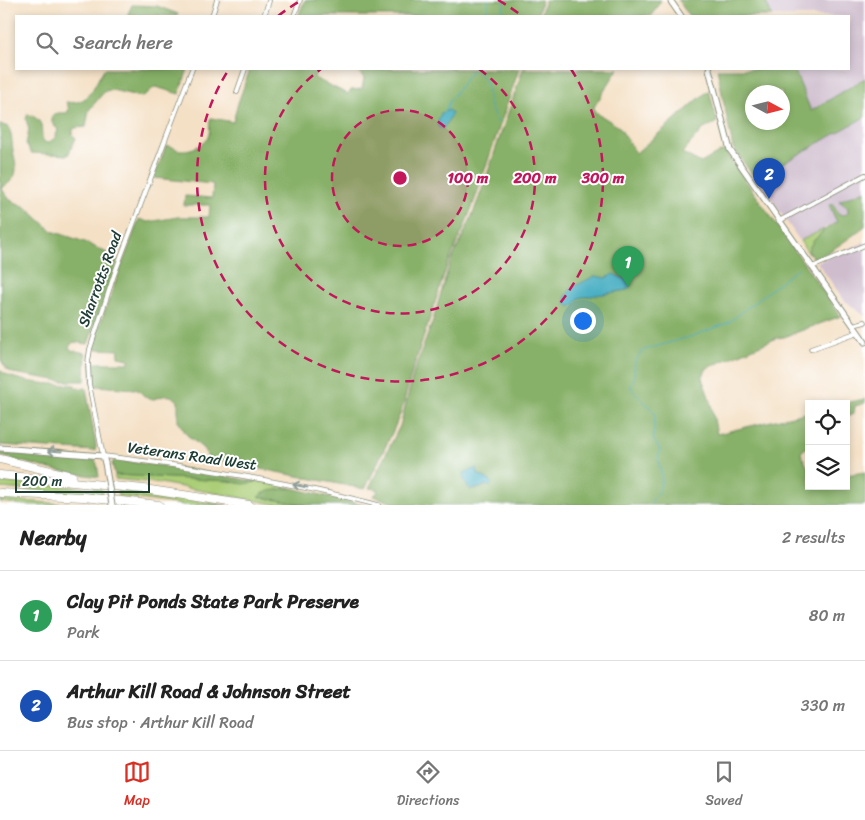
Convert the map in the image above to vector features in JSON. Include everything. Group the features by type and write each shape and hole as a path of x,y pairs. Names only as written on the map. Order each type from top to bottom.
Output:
{"highway":[{"path":"0,459 63,475 128,483 160,491"},
{"path":"0,475 160,491 249,505"},
{"path":"0,493 101,498 159,505"},
{"path":"52,496 113,505"}],"street":[{"path":"212,15 217,0"},
{"path":"294,15 300,0"},
{"path":"670,0 680,15"},
{"path":"264,15 269,1"},
{"name":"Sharrotts Road","path":"113,505 89,384 88,362 90,350 114,275 192,70"},
{"path":"237,92 246,70"},
{"path":"709,70 730,150 865,342"},
{"path":"779,221 865,175"},
{"path":"812,267 865,245"},
{"path":"853,325 865,322"},
{"path":"811,349 858,332"},
{"name":"Veterans Road West","path":"0,448 103,456 240,474 305,487 378,505"}],"shaded area":[{"path":"765,0 865,0 865,78 811,111 794,70 850,70 850,15 772,15"},
{"path":"865,117 865,190 840,201 848,208 846,215 838,214 832,204 829,205 837,222 800,241 757,178"},
{"path":"865,242 865,316 844,300 817,262"}],"green space":[{"path":"305,0 542,0 537,15 298,15"},
{"path":"545,0 661,0 652,15 540,15"},
{"path":"678,0 765,0 772,15 688,15"},
{"path":"132,5 157,6 178,14 178,15 127,15"},
{"path":"103,70 188,70 179,94 156,87 142,97 112,90 105,91 89,110 86,127 74,128 72,134 76,138 68,155 31,153 26,144 29,130 26,119 28,114 38,120 44,142 48,143 55,138 58,130 52,122 52,116 58,113 67,113 69,109 66,102 81,101 86,98"},
{"path":"250,70 317,70 314,78 348,94 351,90 362,89 364,78 357,70 519,70 475,199 447,266 412,372 401,412 365,489 209,459 206,451 187,435 178,421 178,401 173,397 165,396 151,399 135,389 92,384 91,363 129,363 129,359 118,357 119,350 96,349 94,344 139,219 148,222 178,217 209,217 210,205 184,205 185,196 212,198 213,184 154,178 166,146 185,150 200,145 208,137 211,118 233,122"},
{"path":"523,70 617,70 594,107 594,111 619,127 636,153 709,90 717,122 702,130 682,153 701,163 724,150 841,316 777,338 707,368 702,378 710,400 717,434 805,413 805,449 801,453 805,462 805,490 850,490 850,474 865,472 865,505 399,505 373,496 378,492 376,489 369,488 400,426 414,372 433,320 450,263 480,195","holes":["595,276 628,280 627,290 578,298 587,280","475,469 478,474 492,482 474,489 464,473"]},
{"path":"717,70 794,70 811,111 865,78 865,117 755,178 733,148"},
{"path":"0,124 8,127 10,131 16,168 16,172 11,180 1,188 10,200 26,207 52,231 85,242 113,256 117,260 88,344 73,342 69,347 71,350 86,353 85,381 62,381 13,373 7,370 1,360"},
{"path":"865,190 865,226 832,250 813,258 808,251 813,242 837,222 829,205 832,204 839,214 846,215 848,208 839,201"},
{"path":"824,229 810,247 809,254 800,241"},
{"path":"0,370 7,375 25,381 75,385 75,388 86,388 96,446 95,451 0,445"},
{"path":"865,399 865,403 855,406 854,413 850,416 850,402"},
{"path":"0,453 63,456 95,460 99,477 54,470 0,456"},
{"path":"115,460 188,469 256,482 244,484 229,481 115,475 112,463"},
{"path":"115,475 238,483 255,482 253,480 292,488 264,493 260,497 305,505 280,505 160,483 115,479"},
{"path":"0,482 101,489 103,496 0,488"},
{"path":"292,488 364,505 305,505 260,497 260,495 269,491"},
{"path":"117,490 227,505 184,505 118,496"},
{"path":"0,500 89,505 25,505 0,502"}],"water":[{"path":"449,110 452,114 443,129 438,127 441,113"},
{"path":"613,274 628,280 631,285 627,290 579,298 571,307 566,304 565,298 573,287 595,276 606,278"},
{"path":"477,468 478,474 492,482 490,487 486,485 470,489 467,485 464,480 464,473"}],"waterway":[{"path":"479,15 488,9 488,0"},
{"path":"501,15 505,0"},
{"path":"445,111 450,100 472,70"},
{"path":"480,70 478,73 485,82 490,107 498,123"},
{"path":"649,505 658,492 662,479 658,459 660,450 653,439 655,414 631,388 638,355 644,350 693,336 728,323 798,268"}],"place":[{"name":"Arthur Kill Road & Johnson Street","path":"769,199"},
{"name":"Clay Pit Ponds State Park Preserve","path":"628,287"}]}
